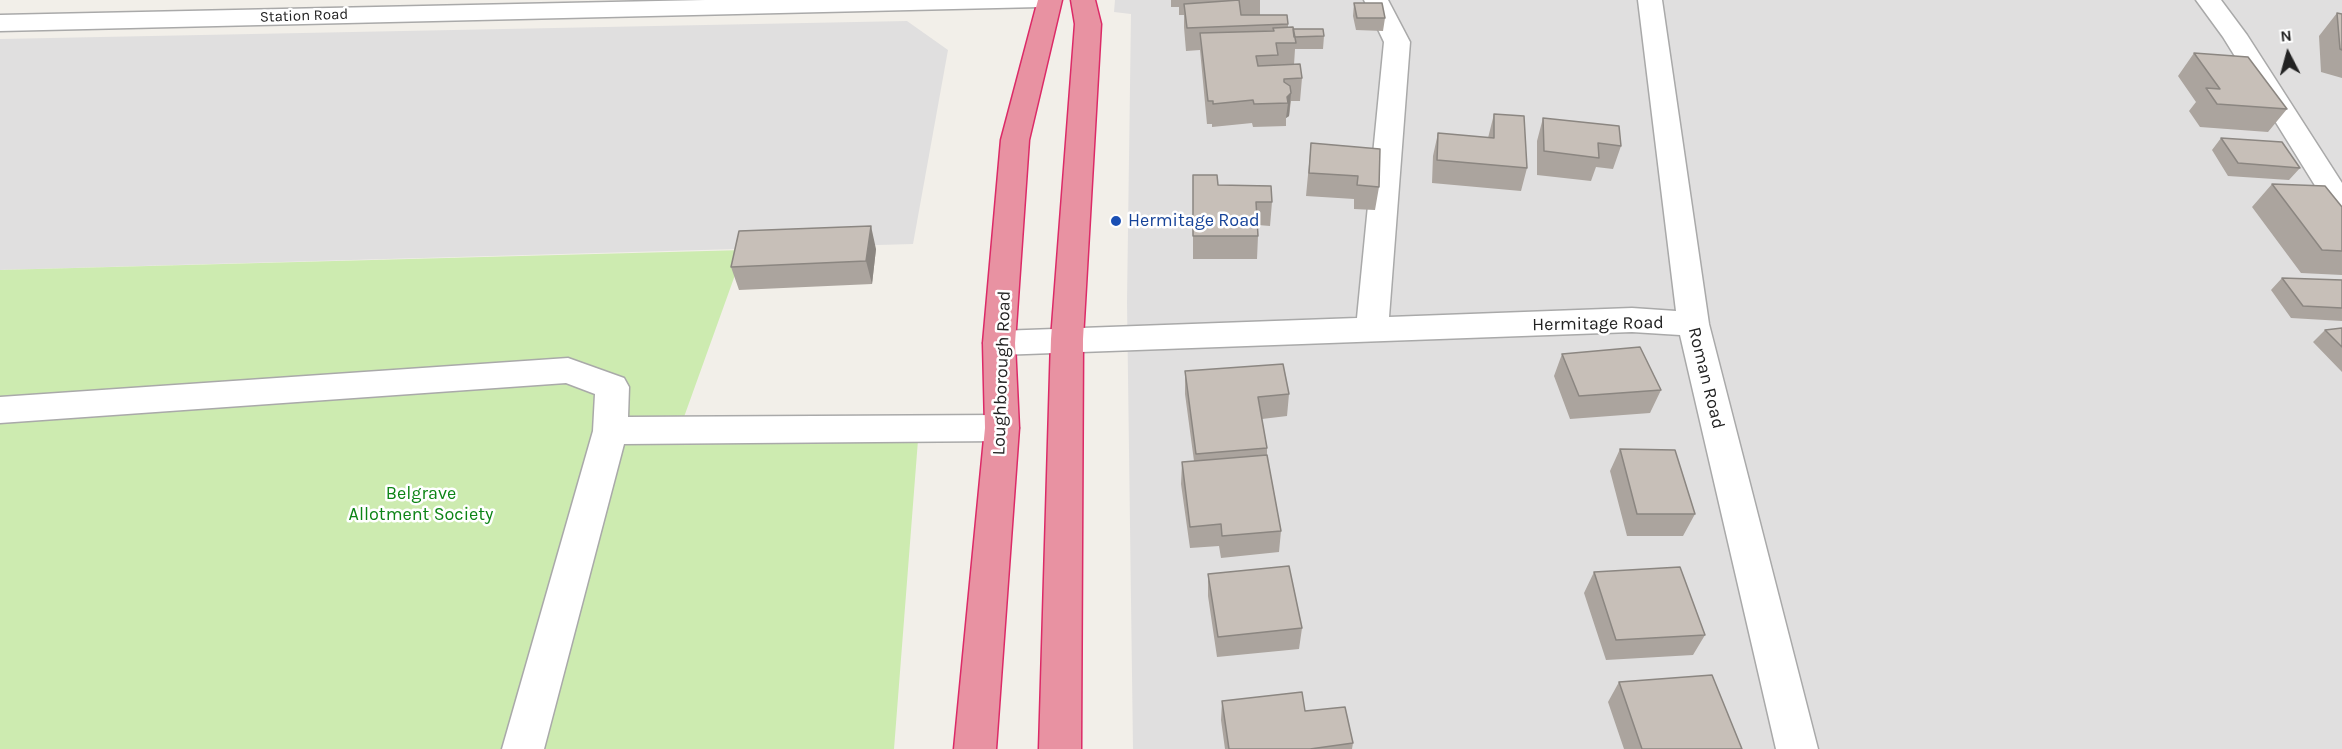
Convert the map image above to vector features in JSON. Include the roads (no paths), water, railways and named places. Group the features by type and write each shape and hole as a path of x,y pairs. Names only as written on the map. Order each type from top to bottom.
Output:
{"highway":[{"name":"Loughborough Road","path":"975,749 1002,428 999,343 1015,140 1050,0"},
{"path":"1060,749 1067,339 1088,24 1083,0"}],"street":[{"path":"140,21 159,0"},
{"name":"Station Road","path":"0,23 1040,0"},
{"path":"1371,330 1397,42 1376,3 1377,0"},
{"name":"Roman Road","path":"1650,0 1693,324 1797,749"},
{"path":"2208,0 2234,35 2342,206"},
{"name":"Hermitage Road","path":"999,343 1632,320 1693,324"},
{"path":"0,410 568,370 612,387 610,431 523,749"},
{"path":"610,431 1002,428"}],"place":[{"name":"Hermitage Road","path":"1116,221"}],"park label":[{"name":"Belgrave Allotment Society","path":"421,504"}]}
